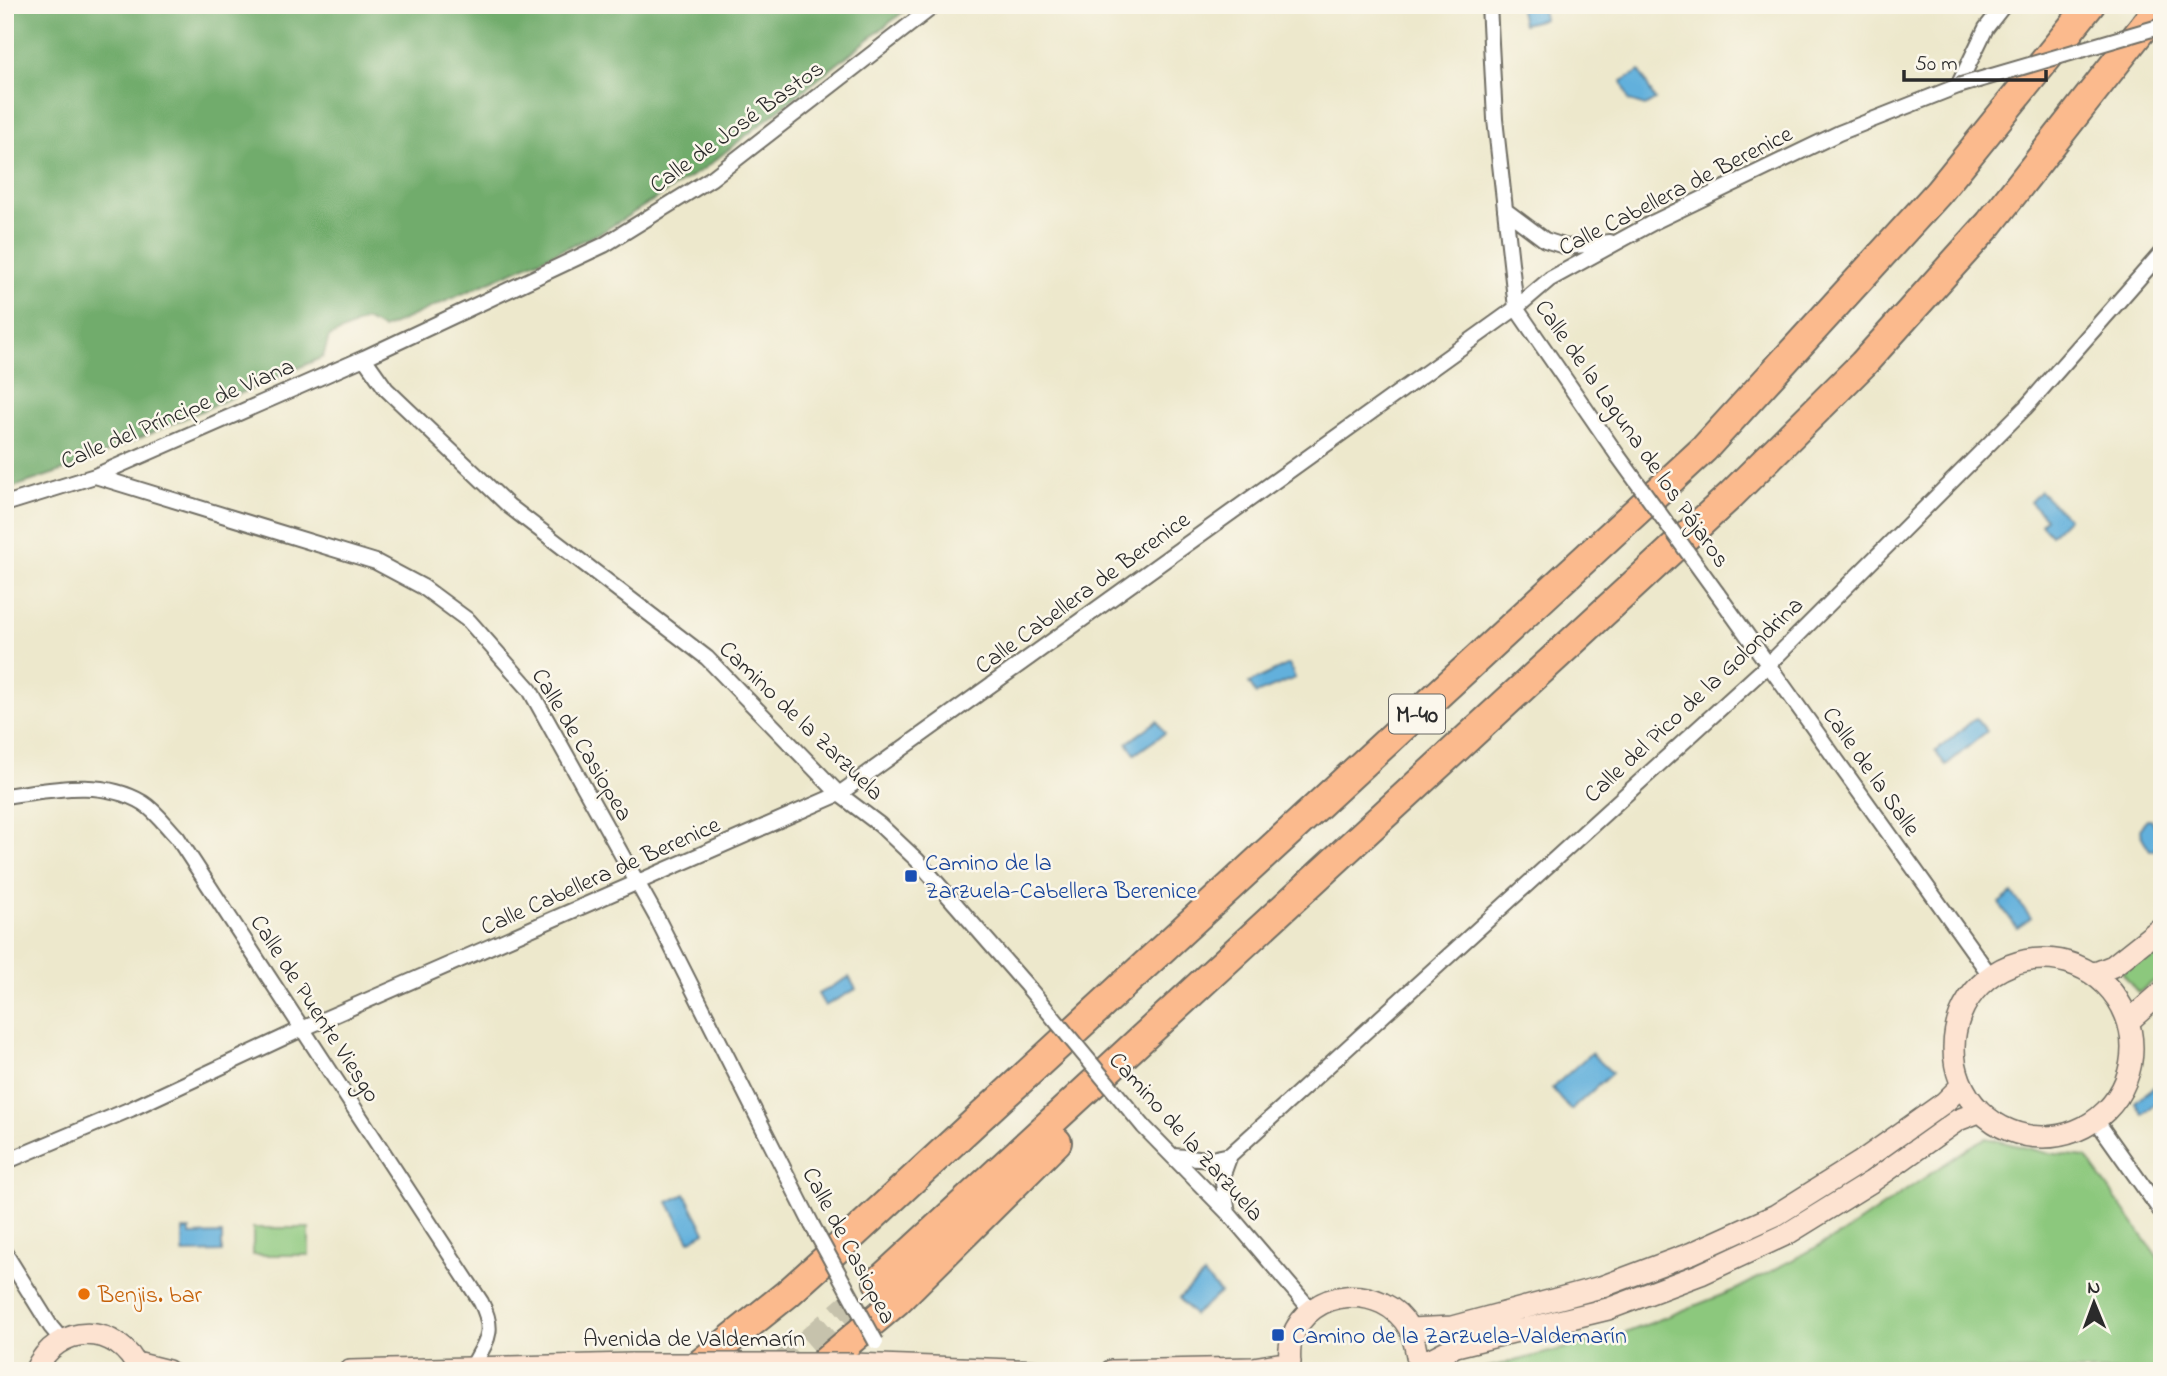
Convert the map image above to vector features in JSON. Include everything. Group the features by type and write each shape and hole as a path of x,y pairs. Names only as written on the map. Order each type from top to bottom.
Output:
{"highway":[{"name":"M-40","path":"691,1371 787,1294 856,1233 1704,449 1938,192 2090,5"},
{"name":"M-40","path":"878,1282 1731,495 1863,364 1990,223 2161,5"},
{"path":"814,1371 897,1301 1394,807"},
{"path":"673,1371 787,1294"}],"street":[{"name":"Calle de José Bastos","path":"364,358 604,245 712,178 935,5"},
{"name":"Calle de la Laguna de los Pájaros","path":"1489,5 1496,119 1516,307 1618,456 1717,593"},
{"path":"1958,86 1986,28 2004,5"},
{"name":"Calle Cabellera de Berenice","path":"5,1162 131,1110 302,1029 839,794 1516,307 1550,279 1654,222 1839,133 1958,86 2162,26"},
{"path":"1505,209 1545,240 1567,247 1618,241"},
{"name":"Calle del Pico de la Golondrina","path":"1230,1154 1768,665 2025,408 2162,252"},
{"name":"Calle del Príncipe de Viana","path":"5,504 95,476 364,358"},
{"name":"Camino de la Zarzuela","path":"364,358 386,389 509,506 706,657 839,794 880,825 917,860 1027,986 1144,1127 1228,1214 1311,1310"},
{"name":"Calle de Casiopea","path":"95,476 376,562 423,587 469,621 530,691 657,918 812,1225 876,1342 886,1367"},
{"name":"Calle de la Salle","path":"1717,593 1990,975"},
{"name":"Calle de Puente Viesgo","path":"5,796 79,787 113,790 144,804 177,837 481,1302 490,1319 489,1333 472,1367"},
{"path":"2093,974 2113,966 2162,927"},
{"path":"2027,960 2062,960 2093,974 2114,993 2129,1021 2133,1049 2124,1088 2096,1121 2069,1135 2042,1138 2007,1130 1979,1112 1961,1086 1953,1053 1961,1011 1990,975 2027,960"},
{"path":"2129,1021 2162,992"},
{"path":"1410,1329 1452,1326 1601,1287 1692,1253 1776,1214 1859,1163 1945,1102 1961,1086"},
{"path":"1111,1371 1290,1366 1289,1352 1296,1329 1311,1310 1331,1298 1349,1296 1366,1297 1396,1311 1410,1329 1418,1368 1456,1346 1511,1335 1608,1309 1712,1269 1787,1234 1871,1182 1958,1120 1979,1112"},
{"path":"2096,1121 2162,1213"},
{"path":"1173,1156 1210,1159 1230,1154"},
{"path":"1228,1214 1222,1177 1230,1154"},
{"path":"5,1253 62,1340"},
{"path":"35,1371 46,1352 62,1340 87,1334 104,1336 126,1349 138,1367 168,1371"},
{"name":"Avenida de Valdemarín","path":"350,1371 632,1364 853,1364 1038,1371"}],"green space":[{"path":"5,5 912,5 705,168 602,232 383,329 365,320 329,337 323,357 79,465 5,490"},
{"path":"2162,941 2162,975 2138,993 2122,972"},
{"path":"1986,1138 2047,1153 2086,1157 2162,1263 2162,1371 1474,1371 1623,1334 1737,1289 1842,1234"},
{"path":"253,1228 309,1228 309,1255 253,1255"}],"water":[{"path":"1519,5 1541,5 1544,19 1523,24"},
{"path":"1640,71 1655,100 1645,106 1629,101 1622,81"},
{"path":"2040,491 2068,518 2051,535 2041,524 2046,518 2030,502"},
{"path":"1289,664 1295,678 1256,694 1249,683"},
{"path":"1976,718 1987,731 1946,765 1935,752"},
{"path":"1157,721 1165,733 1135,754 1127,743"},
{"path":"2147,819 2151,819 2161,836 2154,851 2150,850 2140,831"},
{"path":"2012,893 2031,918 2017,928 1999,903"},
{"path":"849,977 856,989 825,1006 818,994"},
{"path":"1591,1053 1612,1073 1571,1110 1552,1088"},
{"path":"2162,1081 2162,1098 2143,1114 2135,1102"},
{"path":"685,1194 705,1232 689,1241 668,1202"},
{"path":"183,1230 190,1230 190,1235 222,1234 222,1252 183,1253"},
{"path":"1204,1275 1220,1293 1194,1315 1179,1298"}],"tunnel":[{"path":"776,1371 878,1282"}],"place":[{"name":"Camino de la Zarzuela-Cabellera Berenice","path":"911,876"},
{"name":"Benjis. bar","path":"84,1294"},
{"name":"Camino de la Zarzuela-Valdemarín","path":"1278,1335"}]}
